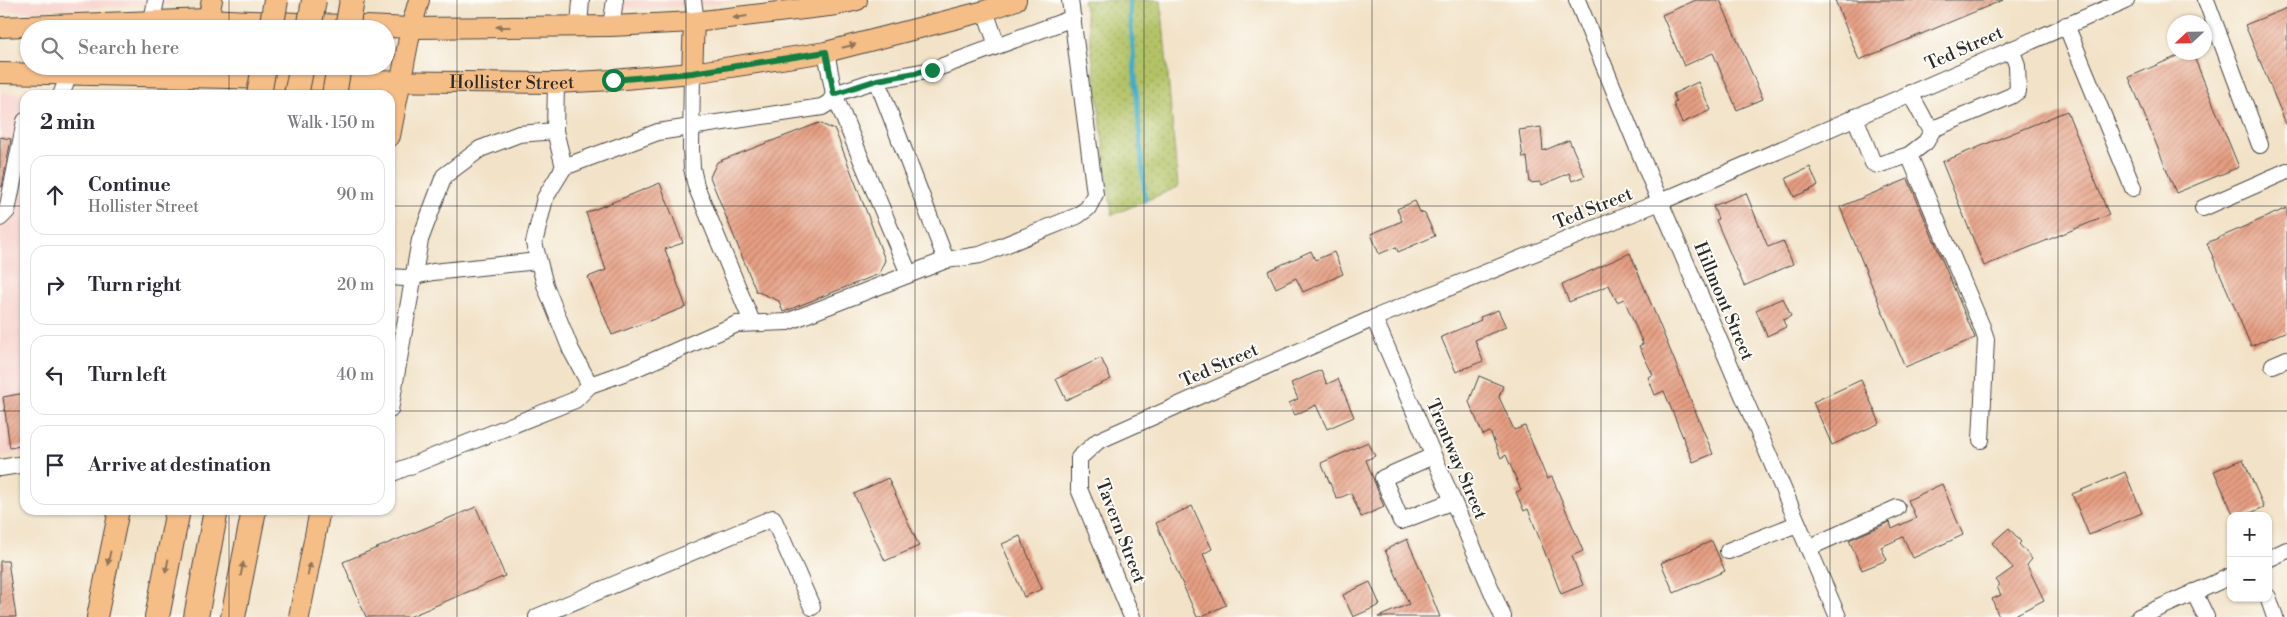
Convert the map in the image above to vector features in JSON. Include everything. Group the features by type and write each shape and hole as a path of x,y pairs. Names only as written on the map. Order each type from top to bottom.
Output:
{"highway":[{"path":"273,20 276,0"},
{"path":"311,20 314,0"},
{"path":"349,20 352,0"},
{"path":"259,90 262,75"},
{"path":"297,90 300,75"},
{"path":"335,90 337,75"},
{"path":"157,617 177,515"},
{"path":"196,617 215,515"},
{"path":"233,617 253,515"}],"main road":[{"path":"395,111 411,28 419,0"},
{"path":"395,27 611,26 695,22 837,5 857,0"},
{"name":"Hollister Street","path":"69,75 197,80 556,83 692,73 826,52 985,11 1016,0"},
{"path":"163,20 208,16 276,20"},
{"path":"692,73 695,22"},
{"path":"0,27 20,26"},
{"name":"Hollister Street","path":"0,73 20,74"},
{"path":"97,617 118,515"},
{"path":"300,617 319,515"}],"street":[{"path":"152,20 156,0"},
{"path":"579,26 580,0"},
{"path":"611,26 615,0"},
{"path":"693,0 695,22"},
{"path":"395,472 575,400 590,386 632,370 737,324 787,322 946,260 980,255 1077,216 1088,208 1095,194 1070,0"},
{"name":"Hillmont Street","path":"1577,0 1660,202 1838,617"},
{"name":"Ted Street","path":"1080,458 1098,441 1374,318 1660,202 2126,0"},
{"path":"2206,0 2260,145"},
{"path":"985,11 997,45"},
{"path":"590,386 571,350 545,286 534,243 545,198 564,167 658,132 822,107 830,102 834,94 877,80 932,70 1073,18"},
{"path":"2066,25 2133,188"},
{"path":"1855,117 1873,163 1878,165 1910,155 1926,142 1933,129 2018,91 2017,65 2011,49"},
{"path":"826,52 834,94 909,274"},
{"path":"692,73 692,168 696,186 752,322"},
{"path":"63,90 69,75"},
{"path":"877,80 946,260"},
{"path":"556,83 555,131 564,167"},
{"path":"1910,93 1925,121 1933,129"},
{"path":"395,382 422,232 444,176 480,149 519,134 555,131"},
{"path":"0,218 7,211 20,146"},
{"path":"1910,155 1986,339 1981,440"},
{"path":"2203,208 2287,171"},
{"path":"395,277 414,277 433,272 538,261"},
{"name":"Trentway Street","path":"1374,318 1503,617"},
{"path":"1433,456 1383,478 1401,522 1453,501"},
{"name":"Tavern Street","path":"1080,458 1079,489 1132,617"},
{"path":"0,468 20,465"},
{"path":"1808,548 1897,508"},
{"path":"537,617 773,518 812,607"},
{"path":"1728,551 1798,524"},
{"path":"2272,557 2287,550"},
{"path":"2139,617 2227,578"},
{"path":"2194,592 2206,617"},
{"path":"2270,602 2275,617"}],"shaded area":[{"path":"0,0 173,0 169,4 0,12"},
{"path":"607,0 742,0 693,6 626,9 617,18 604,17"},
{"path":"0,93 20,94 20,453 0,456"}],"green space":[{"path":"1083,0 1161,0 1178,187 1112,215 1089,29"}],"building":[{"path":"1696,0 1720,0 1763,99 1737,110 1713,53 1684,66 1662,15"},
{"path":"1835,0 2003,0 1859,60"},
{"path":"2287,8 2287,126 2245,25"},
{"path":"2168,60 2195,60 2239,167 2176,193 2129,77"},
{"path":"1698,82 1711,110 1682,123 1673,103 1677,102 1673,94"},
{"path":"2067,111 2109,215 1984,266 1942,162"},
{"path":"819,123 835,130 885,260 879,274 783,312 779,301 756,291 710,177 717,162"},
{"path":"1541,127 1543,151 1569,140 1585,176 1572,181 1569,173 1542,185 1540,182 1530,183 1527,157 1523,158 1519,130"},
{"path":"0,137 11,139 2,187 0,186"},
{"path":"1810,167 1818,186 1794,197 1786,178"},
{"path":"1908,179 1975,338 1905,367 1840,207"},
{"path":"660,183 683,243 665,249 686,307 612,335 588,277 606,270 586,213"},
{"path":"1746,193 1768,247 1783,241 1793,264 1744,286 1716,220 1718,219 1713,206"},
{"path":"1415,201 1420,212 1425,214 1435,236 1398,252 1396,247 1379,254 1371,234 1402,221 1397,209"},
{"path":"2287,208 2287,331 2251,346 2207,243"},
{"path":"1311,251 1315,260 1334,252 1343,274 1303,292 1296,278 1276,288 1268,271"},
{"path":"1630,253 1713,454 1693,462 1664,391 1655,395 1648,377 1653,375 1639,346 1643,344 1624,299 1617,302 1609,285 1569,302 1562,284"},
{"path":"1783,298 1791,316 1783,320 1786,327 1767,336 1756,310"},
{"path":"1498,310 1506,327 1475,340 1483,361 1456,372 1441,337 1481,320 1480,317"},
{"path":"1101,358 1111,379 1066,400 1056,379"},
{"path":"1321,370 1327,384 1338,379 1354,417 1327,429 1316,405 1295,415 1289,403 1298,399 1291,383"},
{"path":"1479,376 1503,386 1499,397 1514,430 1525,426 1547,479 1552,477 1583,551 1572,556 1583,585 1561,594 1528,509 1524,511 1516,492 1521,490 1506,455 1501,458 1490,432 1483,435 1469,402"},
{"path":"1861,380 1880,423 1832,445 1813,402"},
{"path":"20,394 20,446 10,448 3,397"},
{"path":"1368,442 1375,456 1366,460 1384,507 1361,517 1351,493 1337,499 1321,463"},
{"path":"2243,459 2264,507 2253,512 2232,512 2214,471"},
{"path":"2125,472 2142,513 2089,535 2072,494"},
{"path":"888,478 919,546 885,561 854,494"},
{"path":"1942,484 1963,535 1913,558 1903,537 1881,547 1887,560 1862,570 1849,540 1890,522 1892,529 1916,518 1908,500"},
{"path":"1192,506 1212,549 1203,554 1226,605 1200,617 1197,617 1156,523"},
{"path":"476,507 505,576 409,617 366,617 343,562"},
{"path":"2009,528 2021,542 2019,544 2032,559 2027,565 2044,600 2011,617 1999,617 1992,599 2001,595 1997,587 2000,585 1996,580 2013,568 1992,543"},
{"path":"1020,536 1042,589 1024,597 1002,544"},
{"path":"1407,539 1440,617 1378,617 1409,604 1385,550"},
{"path":"1712,541 1725,571 1674,593 1661,563"},
{"path":"0,561 8,561 16,617 0,617"},
{"path":"1370,582 1380,605 1353,617 1343,595"}],"waterway":[{"path":"1129,0 1145,200"}],"route":[{"path":"613,80 692,73 826,52 834,94 877,80 932,70"}]}
